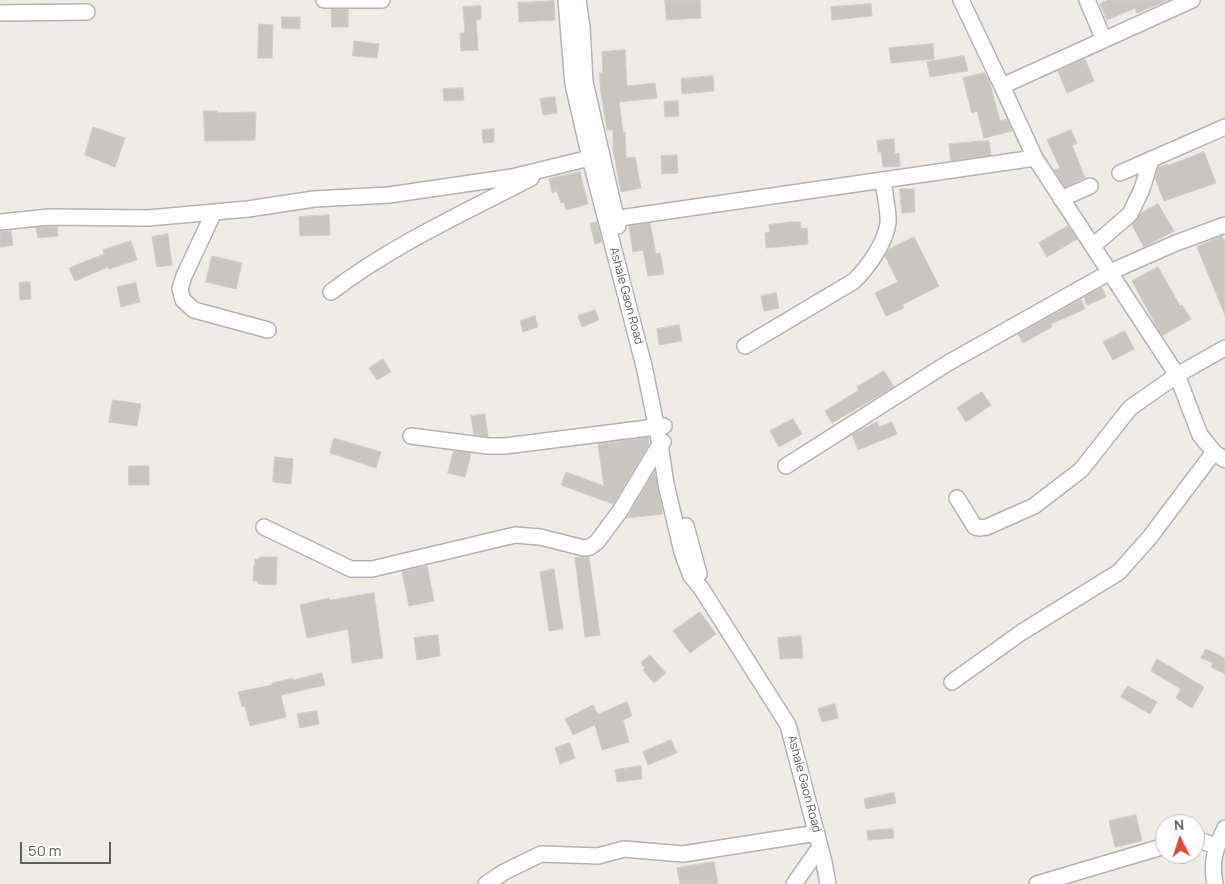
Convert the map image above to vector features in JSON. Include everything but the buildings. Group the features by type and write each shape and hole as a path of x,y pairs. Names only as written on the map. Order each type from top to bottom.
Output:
{"street":[{"path":"324,0 382,0"},
{"name":"Ashale Gaon Road","path":"566,0 579,83 596,156 611,219 656,378 666,484 682,552 691,576 701,588 788,725 819,840 828,884"},
{"name":"Ashale Gaon Road","path":"578,0 582,27 579,83"},
{"path":"952,682 1022,632 1119,572 1220,456 1200,436 1177,375 1036,158 960,0"},
{"path":"1087,0 1104,40"},
{"path":"1002,86 1192,0"},
{"path":"0,13 87,12"},
{"path":"1120,173 1225,127"},
{"path":"0,222 49,217 148,218 248,209 314,199 389,195 512,176 596,156"},
{"path":"611,219 1036,158"},
{"path":"1093,246 1130,214 1142,189 1151,159"},
{"path":"331,292 353,275 416,238 551,167"},
{"path":"745,346 854,281 866,269 879,248 888,223 883,180"},
{"path":"1061,199 1090,186"},
{"path":"214,212 184,276 180,289 183,300 194,310 268,330"},
{"path":"786,466 948,363 1110,272 1176,243 1225,225"},
{"path":"957,498 975,526 980,528 987,527 1034,506 1081,470 1130,408 1177,375 1225,348"},
{"path":"411,436 488,446 504,446 662,434"},
{"path":"264,527 351,569 361,570 515,535 540,537 584,548 590,547 597,542 620,511 662,434"},
{"path":"1215,884 1213,869 1217,846 1225,828"},
{"path":"486,884 504,872 540,854 598,856 624,849 683,854 819,840"},
{"path":"794,884 819,840"},
{"path":"1205,843 1217,846"},
{"path":"1037,884 1155,848"}]}
